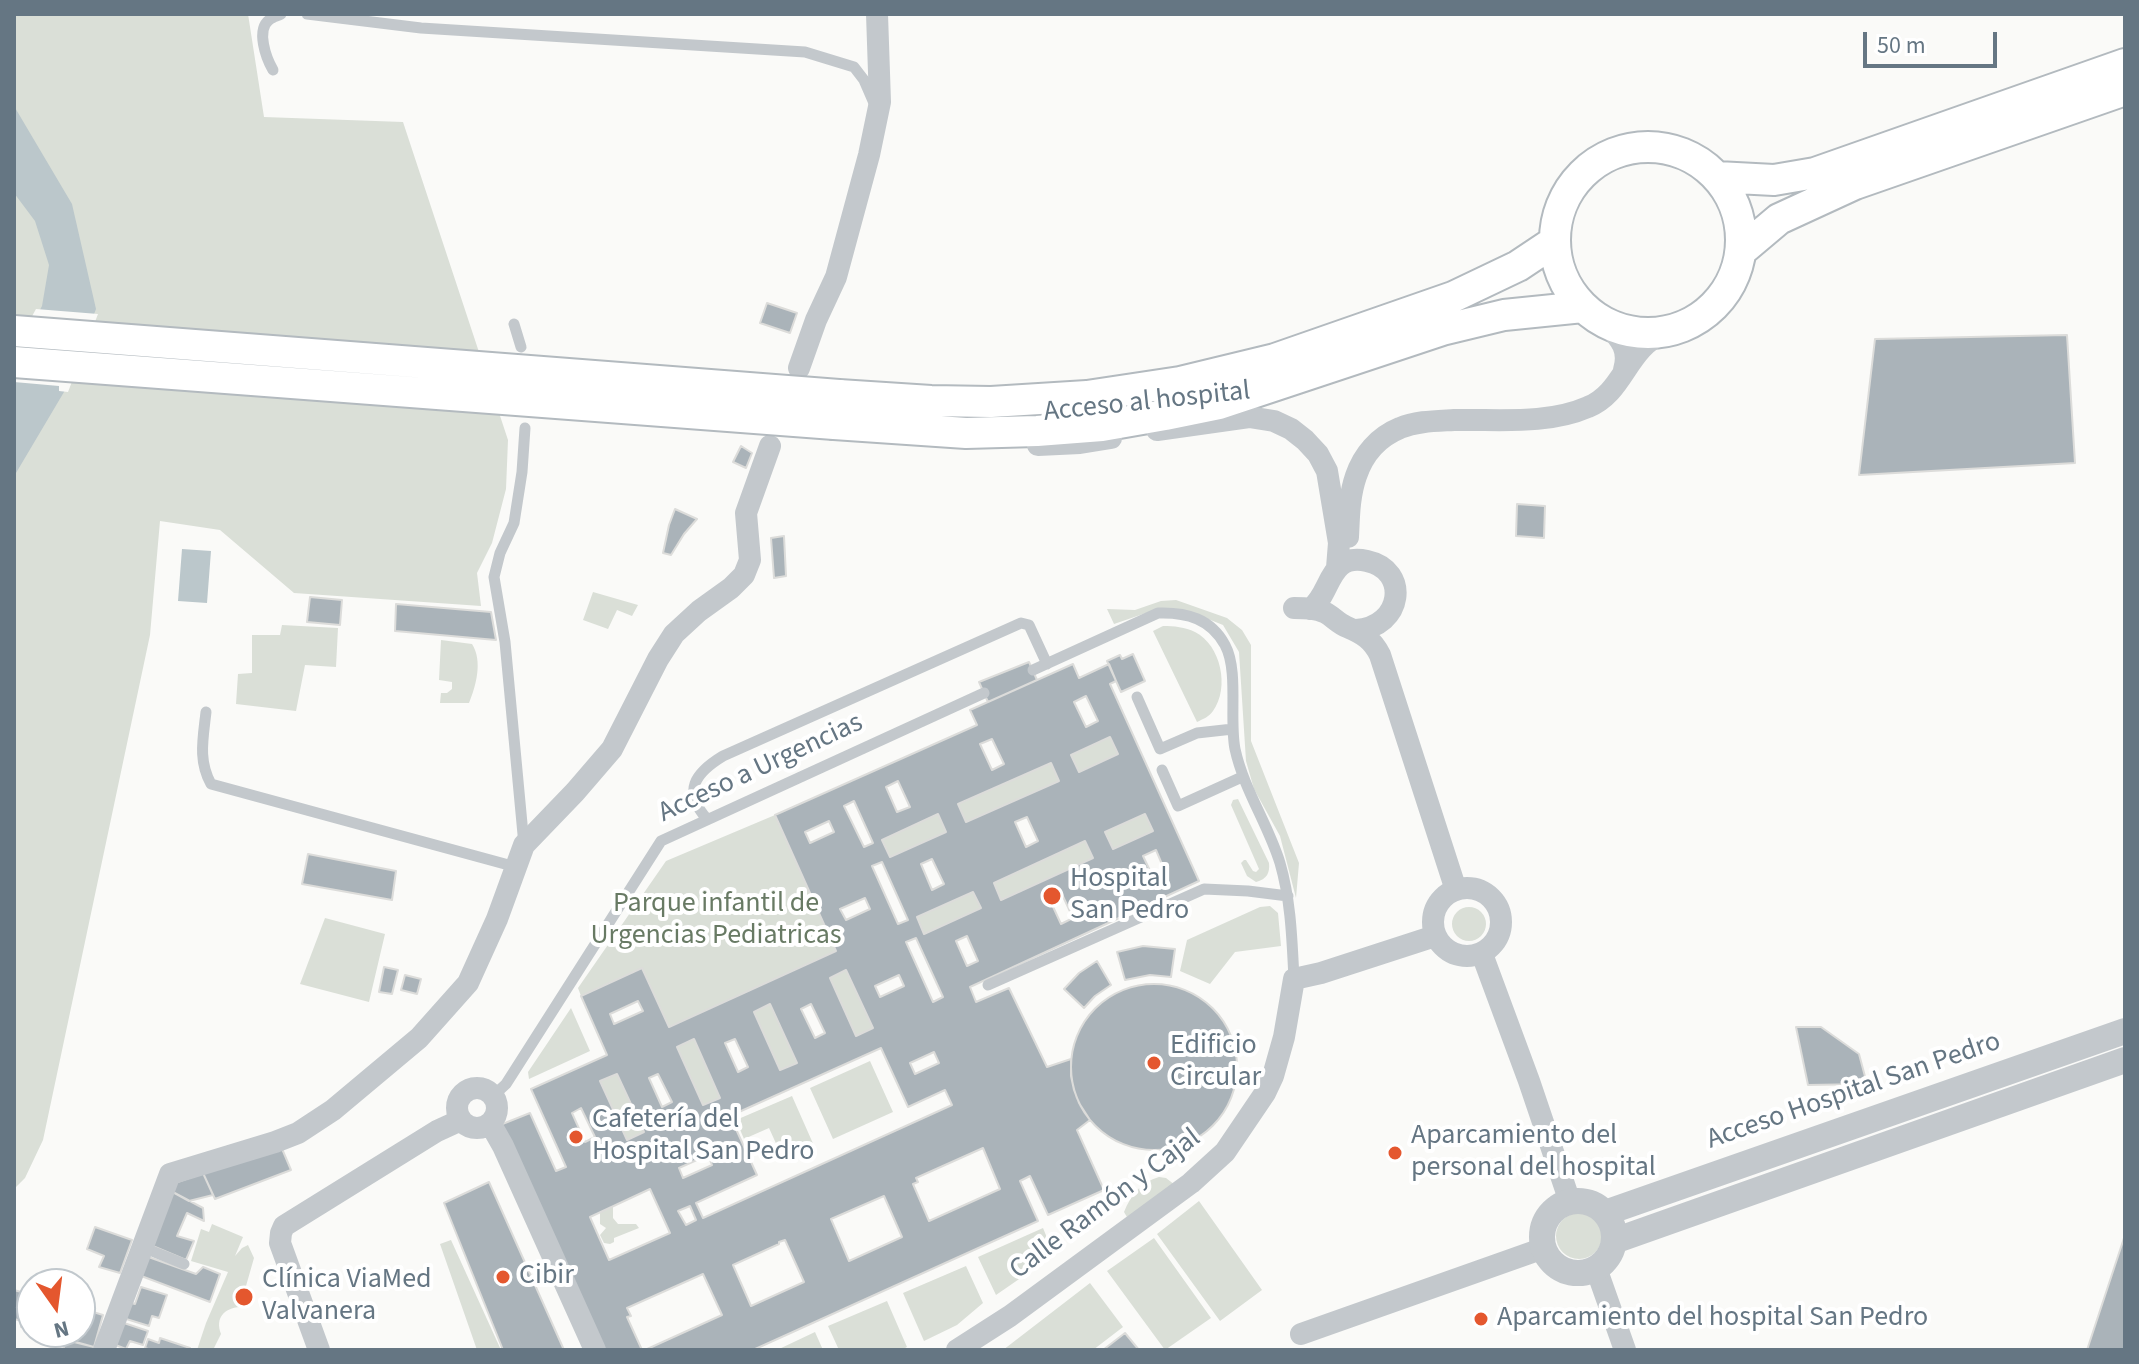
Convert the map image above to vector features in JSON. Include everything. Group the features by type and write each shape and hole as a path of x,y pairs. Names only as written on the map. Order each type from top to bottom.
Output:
{"main road":[{"path":"1717,177 1774,180 1815,173 2125,64"},
{"path":"1741,251 1779,219 1855,184 2125,90"},
{"path":"1650,147 1675,151 1698,161 1717,177 1737,211 1741,251 1733,279 1717,304 1693,322 1666,332 1636,333 1608,325 1583,307 1568,289 1557,267 1554,242 1557,217 1566,194 1581,174 1602,159 1625,150 1650,147"},
{"path":"14,362 836,410 931,401 991,402 1087,396 1180,382 1275,359 1453,297 1518,266 1554,242"},
{"path":"14,331 836,410 966,433 1102,426 1219,404 1442,330 1504,315 1583,307"}],"street":[{"path":"799,368 836,277 869,155 880,102 877,14"},
{"path":"1608,325 1626,349 1627,360 1620,379"},
{"path":"1380,655 1367,637 1356,630 1345,627 1325,613 1302,608 1319,603 1344,555 1356,474 1371,448 1388,434 1412,424 1539,418 1573,413 1591,406 1604,398 1641,348 1666,332"},
{"name":"Acceso al hospital","path":"966,433 1034,445 1080,443 1249,417 1274,421 1305,440 1318,454 1327,471 1339,543 1337,568"},
{"path":"104,1350 170,1174 298,1133 333,1110 419,1038 468,983 497,919 524,845 612,749 674,634 744,575 750,560 746,513 770,449"},
{"path":"1348,537 1359,555 1381,566 1389,574 1396,596 1393,608 1383,621 1368,629 1356,630"},
{"path":"1337,568 1347,562 1370,561"},
{"path":"1326,588 1325,600 1336,620"},
{"path":"1383,621 1380,655 1456,890"},
{"path":"1476,889 1487,894 1500,911 1500,933 1495,943 1482,954 1460,956 1441,945 1435,936 1433,918 1436,909 1447,895 1456,890 1476,889"},
{"path":"1294,979 1435,936"},
{"path":"1482,954 1570,1202"},
{"name":"Calle Ramón y Cajal","path":"957,1350 1010,1316 1191,1183 1225,1152 1273,1076 1284,1037 1294,979"},
{"name":"Acceso Hospital San Pedro","path":"1605,1213 2125,1031"},
{"path":"1614,1241 2125,1060"},
{"path":"476,1088 493,1096 497,1107 490,1123 478,1128 465,1125 458,1115 457,1102 465,1092 476,1088"},
{"path":"319,1350 280,1243 284,1226 437,1131 461,1120"},
{"path":"490,1123 595,1350"},
{"path":"1583,1201 1605,1213 1613,1226 1614,1241 1605,1261 1584,1272 1571,1272 1559,1268 1550,1259 1544,1248 1543,1233 1547,1219 1557,1208 1570,1202 1583,1201"},
{"path":"1301,1334 1544,1248"},
{"path":"1596,1268 1625,1350"}],"lane":[{"path":"273,70 264,51 263,27 267,20 281,14"},
{"path":"307,14 437,29 805,52 854,67 864,80 878,111"},
{"path":"514,324 521,347"},
{"path":"524,845 505,642 494,577 500,553 514,523 525,428"},
{"name":"Calle Ramón y Cajal","path":"1033,670 1158,613 1179,612 1199,618 1216,631 1227,648 1232,668 1233,729 1242,777 1280,861 1288,896 1294,979"},
{"path":"707,819 696,803 694,785 708,765 723,756 1021,623 1029,625 1047,664"},
{"name":"Acceso a Urgencias","path":"493,1096 506,1084 661,841 984,693"},
{"path":"1137,697 1160,749 1197,733 1233,729"},
{"path":"206,712 201,755 205,774 211,784 516,867"},
{"path":"1162,770 1178,806 1242,777"},
{"path":"988,985 1204,889 1288,896"},
{"path":"142,1247 184,1264"}],"green space":[{"path":"14,14 248,14 264,117 403,122 508,440 506,489 492,543 477,573 481,606 294,593 220,530 160,521 150,635 43,1140 25,1178 14,1189"},
{"path":"593,592 638,605 632,616 617,610 608,629 583,620"},
{"path":"1176,600 1227,618 1242,630 1251,645 1251,741 1299,863 1296,898 1280,836 1254,789 1246,761 1239,652 1223,625 1188,611 1149,612 1114,624 1107,609 1135,610 1161,601"},
{"path":"282,625 338,628 336,667 305,665 296,711 236,704 238,674 252,673 252,635 280,635"},
{"path":"1163,626 1195,632 1204,638 1217,657 1222,679 1218,702 1210,715 1197,722 1153,631"},
{"path":"441,640 472,644 477,658 477,674 469,703 440,703 441,693 452,689 452,682 439,680"},
{"path":"1110,737 1118,754 1079,772 1071,755"},
{"path":"1051,763 1059,781 966,822 958,804"},
{"path":"1238,799 1269,863 1267,875 1256,882 1247,876 1241,863 1246,860 1253,871 1259,869 1231,805 1233,800"},
{"path":"938,814 946,832 890,857 882,840"},
{"path":"1145,814 1153,831 1113,849 1105,832"},
{"name":"Parque infantil de Urgencias Pediatricas","path":"775,815 836,951 669,1027 642,968 581,996 578,988 666,861"},
{"path":"1085,841 1093,858 1001,900 994,883"},
{"path":"973,892 981,908 924,934 917,917"},
{"path":"1270,906 1278,913 1281,946 1235,952 1210,984 1180,971 1187,940 1260,907"},
{"path":"1469,907 1481,912 1486,924 1481,936 1469,941 1457,936 1452,924 1457,912"},
{"path":"325,918 385,934 369,1002 300,984"},
{"path":"846,970 873,1028 856,1036 830,978"},
{"path":"770,1004 797,1063 780,1070 754,1012"},
{"path":"571,1008 590,1051 529,1079 528,1072"},
{"path":"694,1039 720,1098 703,1105 677,1047"},
{"path":"870,1061 893,1112 833,1139 810,1088"},
{"path":"617,1074 644,1132 627,1140 600,1081"},
{"path":"792,1096 815,1148 784,1161 769,1128 744,1139 736,1120"},
{"path":"1159,1177 1175,1185 1127,1217 1124,1212 1133,1195 1147,1182"},
{"path":"1199,1201 1262,1290 1220,1321 1157,1234"},
{"path":"613,1206 613,1218 618,1224 636,1224 639,1228 614,1238 610,1244 604,1243 600,1235 606,1228 600,1224 600,1212"},
{"path":"1579,1213 1595,1220 1602,1236 1595,1252 1579,1259 1563,1252 1556,1236 1563,1220"},
{"path":"212,1224 243,1237 235,1256 248,1245 254,1258 240,1307 229,1309 222,1315 219,1323 221,1334 213,1350 197,1350 228,1272 191,1261 201,1229 209,1232"},
{"path":"1043,1228 1054,1255 996,1295 978,1257"},
{"path":"1154,1238 1211,1318 1165,1350 1107,1271"},
{"path":"451,1240 501,1350 477,1350 440,1244"},
{"path":"966,1266 983,1303 957,1325 924,1341 903,1293"},
{"path":"1090,1283 1123,1327 1093,1350 1003,1350"},
{"path":"887,1301 907,1347 901,1350 839,1350 828,1326"},
{"path":"815,1332 823,1350 777,1350"}],"shaded area":[{"path":"14,106 72,204 96,309 64,392 16,473 14,483 14,358 42,306 49,265 35,221 14,193"},
{"path":"182,549 211,551 207,603 178,601"}],"pier":[{"path":"36,309 98,314 68,392 59,391 59,386 14,382 14,349"}],"building":[{"path":"767,303 797,313 790,333 760,323"},
{"path":"2067,335 2075,463 1859,475 1875,339"},
{"path":"741,446 752,453 746,468 733,462"},
{"path":"1517,504 1545,506 1544,538 1516,536"},
{"path":"675,509 697,519 671,555 663,553"},
{"path":"784,536 786,576 774,578 771,538"},
{"path":"310,597 342,600 340,625 307,622"},
{"path":"396,604 491,612 496,640 395,631"},
{"path":"1133,654 1145,681 1121,692 1107,661 1120,655 1122,659"},
{"path":"1029,662 1037,680 988,702 979,682"},
{"path":"1073,664 1079,678 1109,664 1116,681 1110,684 1199,881 970,987 976,1002 1009,988 1047,1067 1071,1059 1074,1090 1090,1120 1077,1130 1104,1190 1048,1215 1030,1176 1020,1181 1038,1221 753,1350 645,1350 722,1315 703,1274 627,1308 631,1316 627,1317 642,1350 602,1350 500,1125 530,1113 556,1171 566,1167 531,1089 607,1055 581,996 642,968 669,1027 836,951 775,815 977,725 970,710","holes":["1086,696 1098,721 1086,727 1074,702","1110,737 1118,754 1079,772 1071,755","992,739 1004,764 992,770 980,744","1051,763 1059,781 966,822 958,804","898,781 910,807 897,812 886,787","854,801 873,843 864,847 844,806","938,814 946,832 890,857 882,840","1145,814 1153,831 1113,849 1105,832","1027,817 1038,841 1026,847 1015,822","829,821 834,832 810,843 805,832","1085,841 1093,858 1001,900 994,883","1156,850 1167,876 1155,881 1143,856","932,859 944,884 932,890 921,864","882,862 908,920 898,924 872,866","973,892 981,908 924,934 917,917","1061,892 1073,918 1061,924 1049,898","865,898 870,909 846,920 840,909","967,936 978,961 967,966 956,941","916,938 943,997 933,1002 906,942","846,970 873,1028 856,1036 830,978","899,975 904,986 880,997 875,986","638,1001 643,1011 614,1024 610,1014","770,1004 797,1063 780,1070 754,1012","811,1004 825,1033 815,1038 801,1009","694,1039 720,1098 703,1105 677,1047","735,1039 748,1067 738,1072 725,1043","881,1048 908,1107 945,1090 952,1105 703,1218 696,1203 757,1175 730,1116","934,1052 939,1063 915,1074 910,1063","617,1074 644,1132 627,1140 600,1081","658,1074 672,1102 662,1107 649,1078","581,1108 595,1137 585,1142 572,1113","983,1148 1000,1189 929,1221 913,1184 918,1182 916,1178","708,1155 712,1165 683,1178 679,1168","650,1189 670,1233 609,1260 590,1217","884,1196 902,1237 849,1261 831,1219","690,1206 696,1220 686,1225 678,1211","785,1240 804,1282 751,1306 733,1265"]},
{"path":"308,854 396,871 392,900 302,884"},
{"path":"1143,946 1175,949 1171,977 1150,975 1125,980 1117,952"},
{"path":"1097,961 1111,985 1084,1008 1064,989 1079,973"},
{"path":"384,967 398,970 392,994 379,992"},
{"path":"405,975 421,979 417,994 401,990"},
{"name":"Edificio Circular","path":"1154,984 1186,991 1212,1009 1230,1035 1237,1067 1230,1099 1212,1125 1186,1143 1154,1150 1122,1143 1096,1125 1078,1099 1071,1067 1078,1035 1096,1009 1122,991"},
{"path":"1796,1027 1821,1027 1859,1054 1867,1084 1808,1085"},
{"path":"280,1144 291,1170 215,1199 203,1173"},
{"path":"203,1173 213,1195 189,1201 169,1190 172,1184"},
{"name":"Cibir","path":"489,1182 564,1350 503,1350 444,1203"},
{"path":"169,1190 203,1208 204,1221 187,1213 177,1236 194,1241 186,1260 148,1244"},
{"path":"95,1227 132,1240 120,1273 99,1267 104,1256 87,1249"},
{"path":"2125,1235 2125,1350 2087,1350"},
{"path":"143,1255 196,1274 203,1267 220,1274 210,1302 136,1274"},
{"path":"141,1287 167,1295 159,1318 152,1316 149,1326 123,1318 128,1302 135,1304"},
{"path":"14,1290 16,1320 14,1319"},
{"path":"96,1313 103,1315 96,1340"},
{"path":"121,1322 148,1331 143,1345 130,1341 126,1349 113,1344"},
{"path":"1125,1333 1139,1350 1103,1350"},
{"path":"160,1338 190,1348 145,1348 148,1339 159,1343"},
{"path":"64,1348 94,1348 93,1350"}],"place":[{"name":"Hospital San Pedro","path":"1052,896"},
{"name":"Edificio Circular","path":"1154,1063"},
{"name":"Cafetería del Hospital San Pedro","path":"576,1137"},
{"name":"Aparcamiento del personal del hospital","path":"1395,1153"},
{"name":"Cibir","path":"503,1277"},
{"name":"Clínica ViaMed Valvanera","path":"244,1297"},
{"name":"Aparcamiento del hospital San Pedro","path":"1481,1319"}]}
